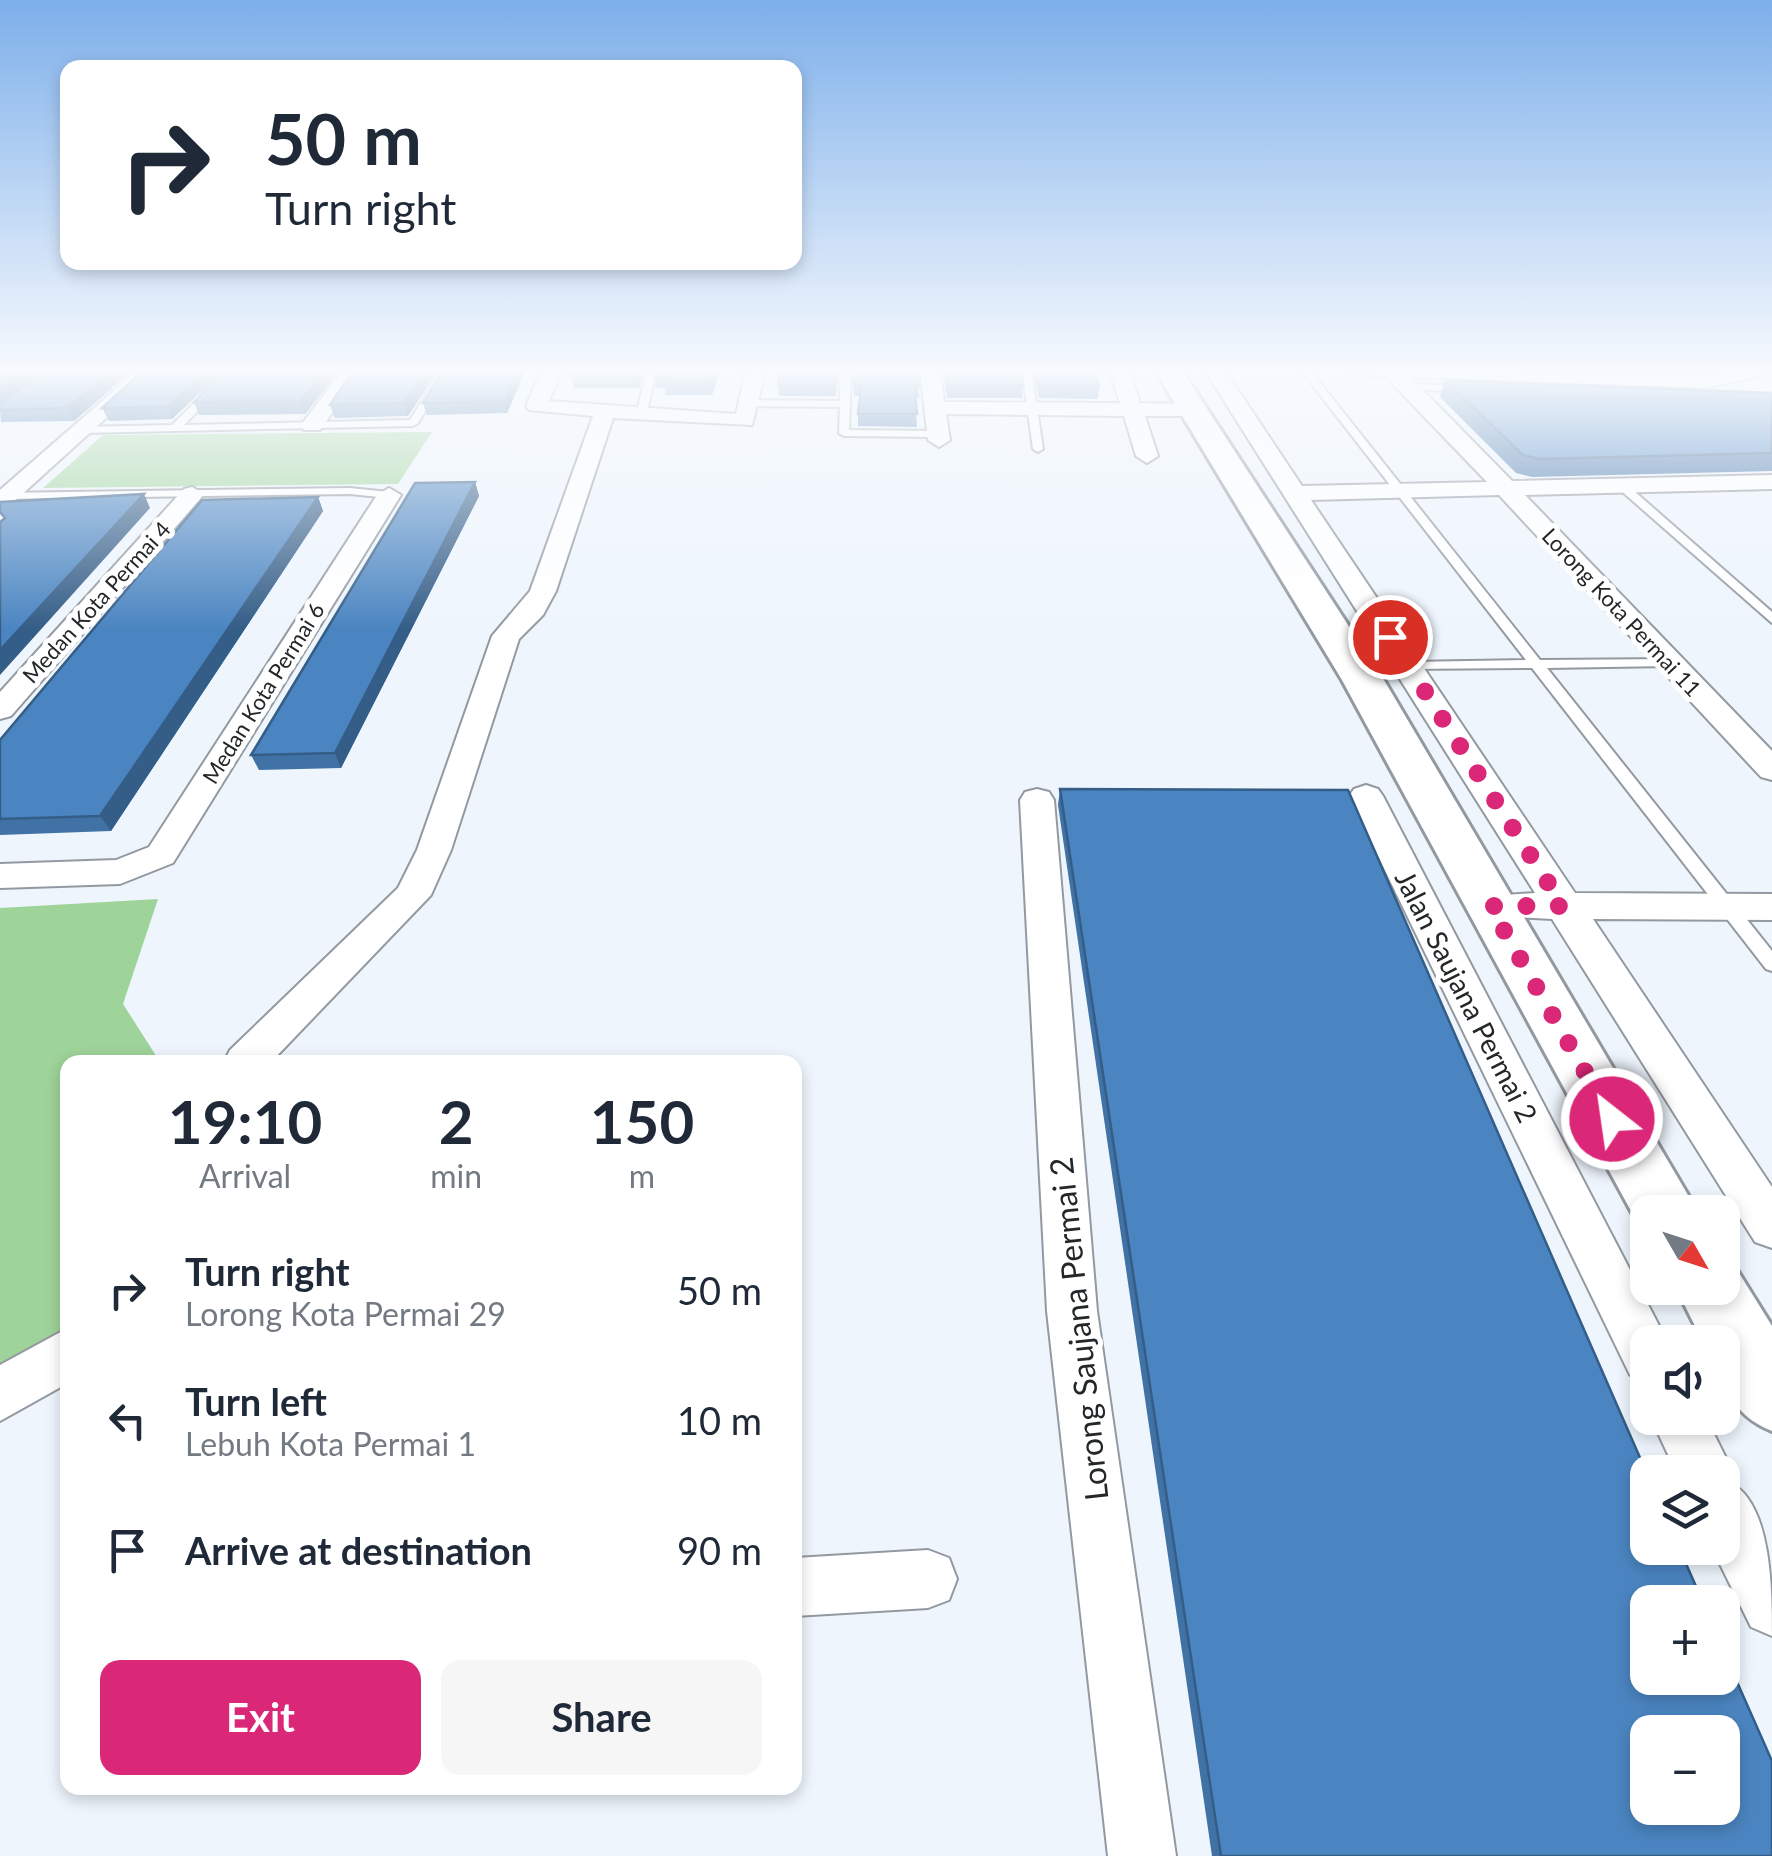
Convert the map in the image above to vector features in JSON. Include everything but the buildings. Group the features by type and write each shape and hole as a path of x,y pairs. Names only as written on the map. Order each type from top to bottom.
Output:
{"street":[{"path":"2,498 51,456"},
{"path":"252,1055 413,896 434,850 506,636 533,609 542,591 590,456"},
{"path":"1233,456 1656,1195"},
{"path":"1262,456 1298,493 1772,1227"},
{"name":"Lorong Kota Permai 11","path":"1473,456 1772,770"},
{"path":"1298,493 1761,482 1772,500"},
{"name":"Medan Kota Permai 4","path":"0,710 192,494"},
{"name":"Medan Kota Permai 6","path":"0,876 120,872 160,855 390,495"},
{"name":"Jalan Saujana Permai 2","path":"1366,796 1632,1325"},
{"name":"Lorong Saujana Permai 2","path":"1037,800 1072,1311 1142,1856"},
{"path":"1490,906 1772,907"},
{"path":"1720,1305 1772,1394"},
{"path":"0,1395 60,1358"},
{"path":"1740,1543 1772,1606"},
{"path":"802,1587 928,1579"}],"lane":[{"path":"1370,456 1772,964"},
{"path":"1622,486 1772,618"},
{"path":"2,498 350,491 390,495"},
{"path":"1409,666 1670,662"}],"green space":[{"path":"80,456 417,456 398,484 43,488"},
{"path":"158,899 123,1004 156,1055 60,1055 60,1336 0,1375 0,908"}],"route":[{"path":"1390,637 1563,906 1490,906 1612,1119"}]}
